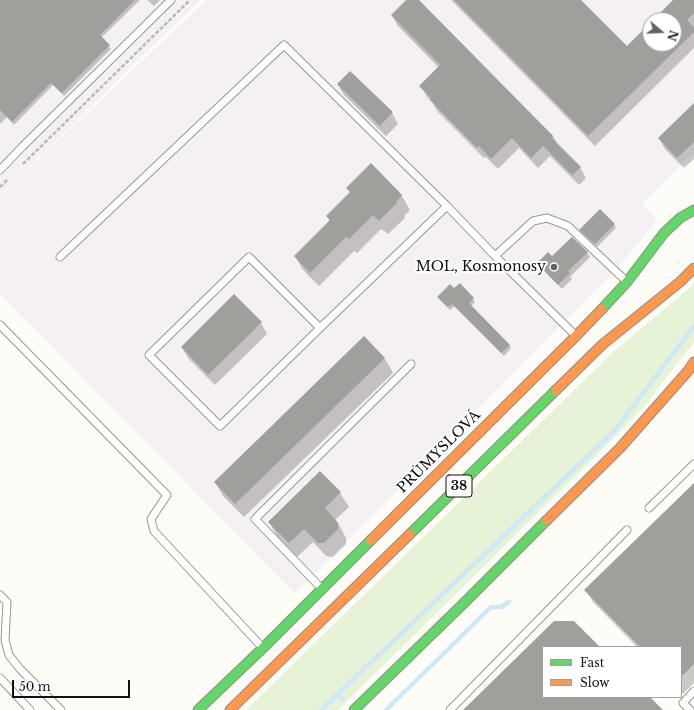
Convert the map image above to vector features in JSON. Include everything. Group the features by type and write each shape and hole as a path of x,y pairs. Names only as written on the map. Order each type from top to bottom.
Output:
{"main road":[{"name":"PRŮMYSLOVÁ","path":"198,710 576,336 627,282 664,233 680,218 694,210"},
{"name":"38","path":"230,710 604,344 646,308 680,282 694,268"},
{"path":"354,710 620,448 688,371 694,362"}],"lane":[{"path":"0,170 172,0"},
{"path":"60,257 284,45 576,336"},
{"path":"320,328 249,257 150,355 220,426 447,206"},
{"path":"495,256 533,221 547,218 568,226 627,282"},
{"path":"0,325 167,495 151,519 154,531 262,648"},
{"path":"322,589 255,518 411,364"},
{"path":"649,508 694,464"},
{"path":"450,710 627,530"},
{"path":"0,594 8,602 5,640 8,656 61,710"},
{"path":"1,679 30,710"},
{"path":"690,710 683,702 694,691"}],"path":[{"path":"22,165 190,0"},
{"path":"0,187 11,176"}],"shaded area":[{"path":"0,0 201,0 0,195"},
{"path":"206,0 694,0 694,153 642,203 657,220 620,265 295,594 0,294 0,196"}],"green space":[{"path":"694,283 694,342 643,408 338,710 246,710 613,352"}],"building":[{"path":"0,0 135,0 100,35 110,45 62,93 51,83 12,122 0,110"},
{"path":"406,0 419,0 553,136 552,138 581,167 572,175 543,146 531,158 512,138 491,159 479,146 477,148 430,100 431,98 419,86 440,65 391,15"},
{"path":"454,0 581,0 627,46 642,31 642,52 674,52 588,136"},
{"path":"673,0 694,0 694,13 687,20 694,28 694,32 682,44 682,12 661,12"},
{"path":"350,71 393,112 380,126 337,84"},
{"path":"694,103 694,142 677,158 658,138"},
{"path":"371,163 402,195 396,202 397,203 379,221 373,215 349,239 346,237 310,273 294,256 330,220 326,216 350,192 346,188"},
{"path":"600,209 615,224 595,244 579,230"},
{"path":"572,237 588,252 568,271 570,273 558,285 537,263 548,252 552,256"},
{"path":"460,283 474,298 469,303 510,345 501,353 452,304 448,307 437,297 450,284 454,288"},
{"path":"234,294 262,322 208,375 181,347"},
{"path":"364,336 385,358 235,504 214,482"},
{"path":"320,471 341,492 325,508 338,523 338,529 324,543 318,543 304,529 289,543 268,522"},
{"path":"694,483 694,664 682,676 682,646 639,646 584,590"},
{"path":"554,621 574,621 599,646 542,646 542,698 651,698 663,710 463,710"}],"waterway":[{"path":"321,710 615,430 694,326"},
{"path":"386,710 491,607 501,607 509,602"},
{"path":"338,694 343,699"}],"traffic: fast":[{"path":"602,309 627,282 664,233 680,218 694,210"},
{"path":"410,534 556,390"},
{"path":"354,710 547,520"},
{"path":"198,710 263,648 371,540"}],"traffic: slow":[{"path":"556,390 603,344 680,282 694,268"},
{"path":"371,540 602,309"},
{"path":"547,520 620,448 688,371 694,362"},
{"path":"230,710 410,534"}],"place":[{"name":"MOL, Kosmonosy","path":"554,267"}]}
